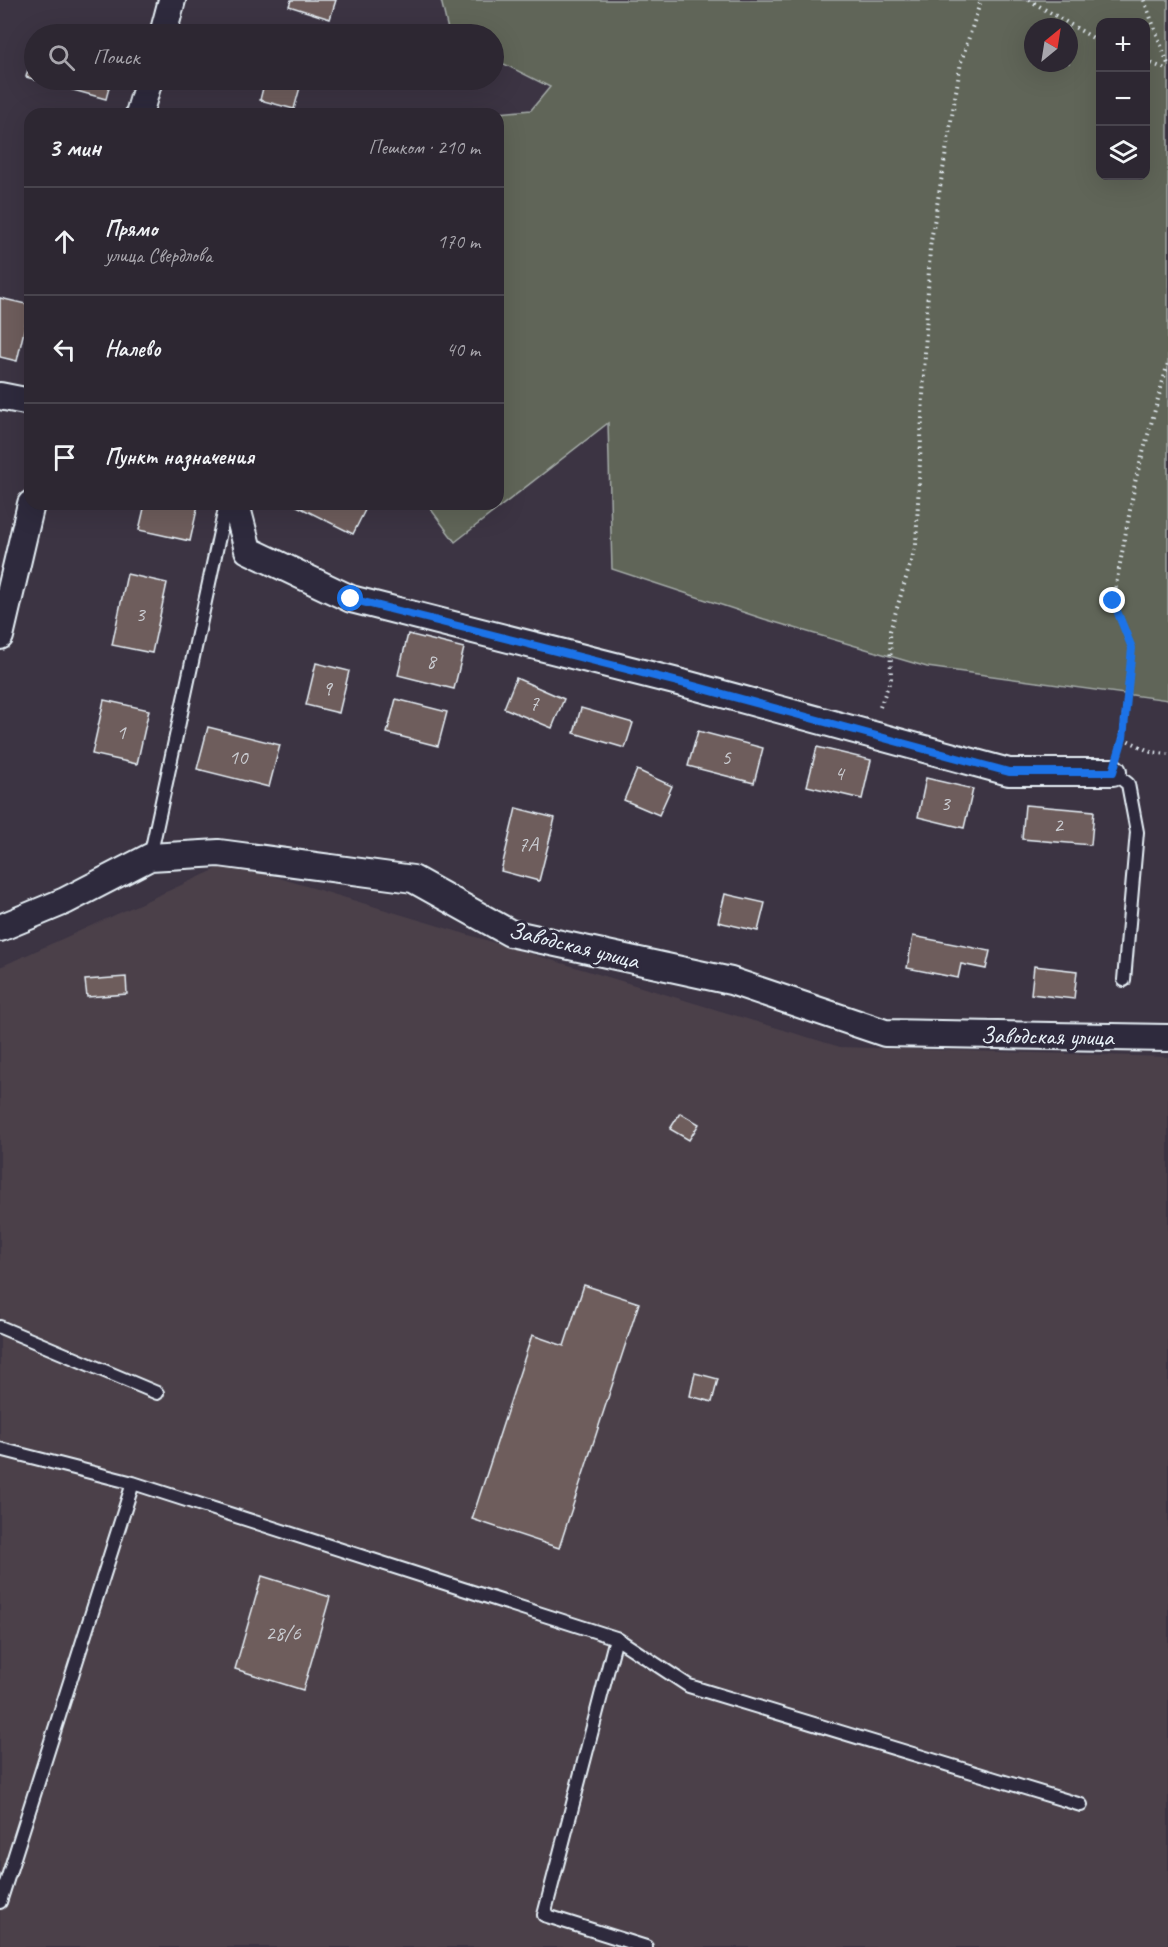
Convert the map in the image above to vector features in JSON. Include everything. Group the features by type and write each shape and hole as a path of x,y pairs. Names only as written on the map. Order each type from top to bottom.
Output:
{"street":[{"path":"166,24 172,0"},
{"path":"141,108 146,90"},
{"path":"0,396 24,401"},
{"path":"0,636 30,510"},
{"path":"238,510 248,550 351,599 686,684 1009,772 1113,772"},
{"name":"Заводская улица","path":"0,927 65,901 150,858 219,853 413,879 510,933 731,981 885,1033 1168,1038"}],"lane":[{"path":"150,858 225,510"},
{"path":"1113,772 1128,784 1137,832 1124,980"},
{"path":"0,1328 157,1393"},
{"path":"0,1449 134,1483 616,1638 689,1686 1081,1805"},
{"path":"0,1902 134,1483"},
{"path":"616,1638 544,1915 646,1947"}],"path":[{"path":"869,734 891,678 890,631 916,545 930,247 960,62 981,0"},
{"path":"1029,0 1096,39"},
{"path":"1144,0 1168,64"},
{"path":"1150,63 1168,70"},
{"path":"1113,772 1123,738 1132,648 1113,601 1137,478 1168,363"},
{"path":"1123,738 1151,752 1168,754"}],"shaded area":[{"path":"230,863 840,1047 1168,1057 1168,1947 0,1947 0,967"}],"green space":[{"path":"441,0 1168,0 1168,700 927,667 764,619 612,569 608,423 504,504 504,113 531,110 550,87 504,64 504,24 447,24"},
{"path":"431,510 496,510 455,542"}],"building":[{"path":"291,0 336,0 330,19 289,6"},
{"path":"73,90 108,90 106,99"},
{"path":"262,90 299,90 294,108 260,100"},
{"path":"0,298 24,304 24,331 17,361 0,357"},
{"path":"144,510 197,510 190,541 139,530"},
{"path":"305,510 365,510 353,534"},
{"path":"127,574 167,583 152,653 112,645"},
{"path":"408,634 464,648 454,689 398,675"},
{"path":"316,663 349,671 339,713 306,705"},
{"path":"516,678 564,699 552,728 504,708"},
{"path":"396,699 447,712 438,746 387,733"},
{"path":"104,700 149,710 137,764 92,754"},
{"path":"581,708 633,723 625,748 574,733"},
{"path":"208,727 280,745 269,787 197,769"},
{"path":"698,731 763,748 754,783 688,766"},
{"path":"817,747 871,760 862,799 807,786"},
{"path":"637,770 672,786 659,815 624,800"},
{"path":"926,778 973,789 964,828 918,817"},
{"path":"1025,805 1094,811 1091,845 1022,839"},
{"path":"516,808 555,818 539,881 501,871"},
{"path":"725,894 765,903 758,931 718,922"},
{"path":"913,936 990,951 986,969 961,964 958,978 907,968"},
{"path":"1034,966 1077,971 1074,999 1031,994"},
{"path":"126,977 127,994 87,997 85,980"},
{"path":"680,1113 699,1124 689,1140 670,1129"},
{"path":"584,1285 639,1303 559,1548 472,1519 532,1335 564,1346"},
{"path":"695,1373 718,1379 712,1402 690,1396"},
{"path":"262,1576 330,1597 303,1690 235,1669"}],"route":[{"path":"351,599 686,684 1009,772 1113,772 1123,738 1132,648 1113,601"}]}
